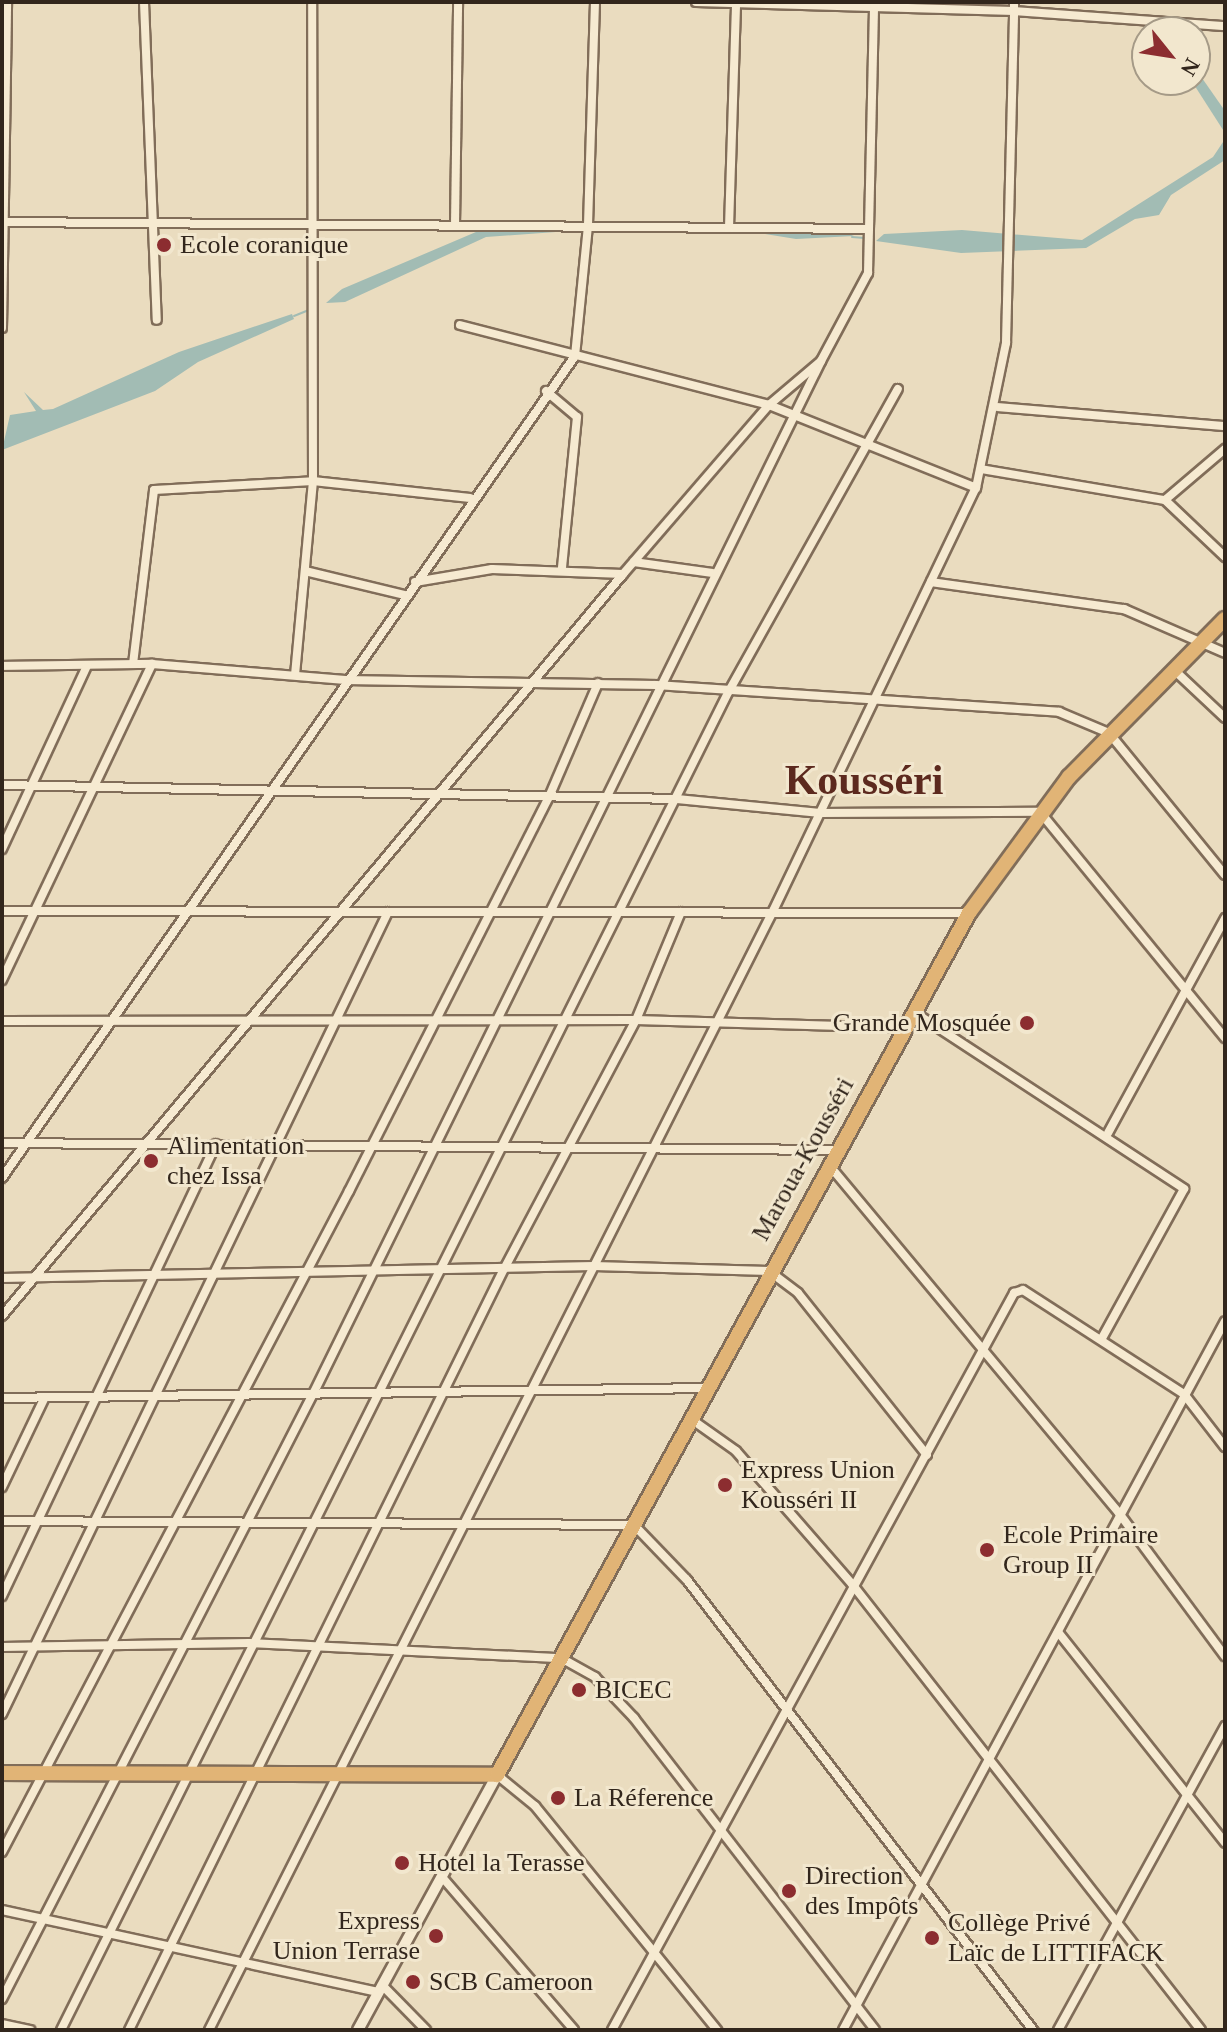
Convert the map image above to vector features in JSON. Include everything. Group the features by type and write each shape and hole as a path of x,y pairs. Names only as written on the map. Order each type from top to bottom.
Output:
{"highway":[{"name":"Maroua-Kousséri","path":"497,1775 901,1028 969,913 1040,812 1109,733 1225,619"},
{"path":"2,1773 114,1773 190,1768 341,1769 497,1775"}],"street":[{"path":"2,328 7,2"},
{"path":"144,2 149,224 157,320"},
{"path":"295,675 313,481 312,2"},
{"path":"455,225 458,2"},
{"path":"2,1178 470,498 546,391 575,356 588,225 595,2"},
{"path":"696,2 1014,6 1225,26"},
{"path":"729,228 736,4"},
{"path":"2,1999 242,1523 314,1392 549,914 712,573 821,361 864,285 868,248 874,4"},
{"path":"209,2030 773,911 976,488 998,407 1010,249 1014,6"},
{"path":"5,222 313,229 588,225 868,231"},
{"path":"460,325 769,405 976,488"},
{"path":"2,1316 244,1025 347,912 445,795 623,574 769,405 821,361"},
{"path":"61,2030 105,1933 190,1768 249,1643 623,912 729,691 898,389"},
{"path":"546,391 577,417 562,568"},
{"path":"998,407 1225,426"},
{"path":"1165,500 1225,449"},
{"path":"981,469 1165,500 1225,557"},
{"path":"133,664 154,490 313,481 470,498"},
{"path":"634,562 712,573"},
{"path":"415,582 479,569 562,568 623,574"},
{"path":"305,571 405,595"},
{"path":"931,582 1124,609 1225,653"},
{"path":"2,980 152,664"},
{"path":"2,666 152,664 345,680 537,679 656,685 873,703 1059,712 1109,733 1225,875"},
{"path":"2,849 87,666"},
{"path":"1173,668 1225,718"},
{"path":"2,1852 490,913 549,797 598,683"},
{"path":"2,785 94,783 267,794 677,799 820,813 1040,812 1225,1038"},
{"path":"2,911 969,913"},
{"path":"2,1714 388,912"},
{"path":"129,2030 504,1269 636,1020 681,912"},
{"path":"1108,1133 1225,918"},
{"path":"911,1010 1108,1133 1185,1193 1102,1338"},
{"path":"2,1021 244,1025 636,1020 901,1028"},
{"path":"2,1143 570,1145 836,1150"},
{"path":"2,1596 216,1144"},
{"path":"828,1165 986,1350 1119,1513 1225,1656"},
{"path":"2,1278 213,1277 372,1270 594,1266 769,1271 798,1293 927,1455"},
{"path":"612,2030 786,1714 852,1584 1019,1289 1102,1338 1184,1394 1225,1447"},
{"path":"843,2030 1225,1321"},
{"path":"2,1398 96,1402 314,1392 531,1393 708,1388"},
{"path":"2,1487 44,1399"},
{"path":"691,1419 736,1451 852,1584 992,1757 1201,2030"},
{"path":"2,1521 634,1525 687,1580 786,1714 1033,2030"},
{"path":"1058,1632 1225,1843"},
{"path":"2,1647 249,1643 561,1658 595,1677 634,1718 875,2030"},
{"path":"1058,2030 1116,1919 1225,1726"},
{"path":"358,2030 497,1775 535,1806 717,2030"},
{"path":"442,1877 574,2030"},
{"path":"2,1910 168,1948 380,1989 426,2030"},
{"path":"2,2024 30,2030"}],"water":[{"path":"1211,91 1225,111 1225,133 1201,96 1211,96"},
{"path":"1225,139 1225,160 1171,195 1159,215 1135,219 1086,248 961,253 876,241 884,234 962,230 1082,240 1213,157"},
{"path":"483,229 583,230 486,237 345,302 326,303 342,289"},
{"path":"747,231 841,231 854,236 796,239"},
{"path":"292,314 294,319 198,362 155,391 2,450 10,415 36,411 24,392 43,410 53,409 179,352"}],"waterway":[{"path":"728,232 749,233"},
{"path":"852,237 865,238"},
{"path":"294,316 311,309"}],"place":[{"name":"Ecole coranique","path":"164,245"},
{"name":"Grande Mosquée","path":"1027,1023"},
{"name":"Alimentation chez Issa","path":"151,1161"},
{"name":"Express Union Kousséri II","path":"725,1485"},
{"name":"Ecole Primaire Group II","path":"987,1550"},
{"name":"BICEC","path":"579,1690"},
{"name":"La Réference","path":"558,1798"},
{"name":"Hotel la Terasse","path":"402,1863"},
{"name":"Direction des Impôts","path":"789,1891"},
{"name":"Express Union Terrase","path":"436,1936"},
{"name":"Collège Privé Laïc de LITTIFACK","path":"932,1938"},
{"name":"SCB Cameroon","path":"413,1982"}],"district":[{"name":"Kousséri","path":"864,780"}]}
